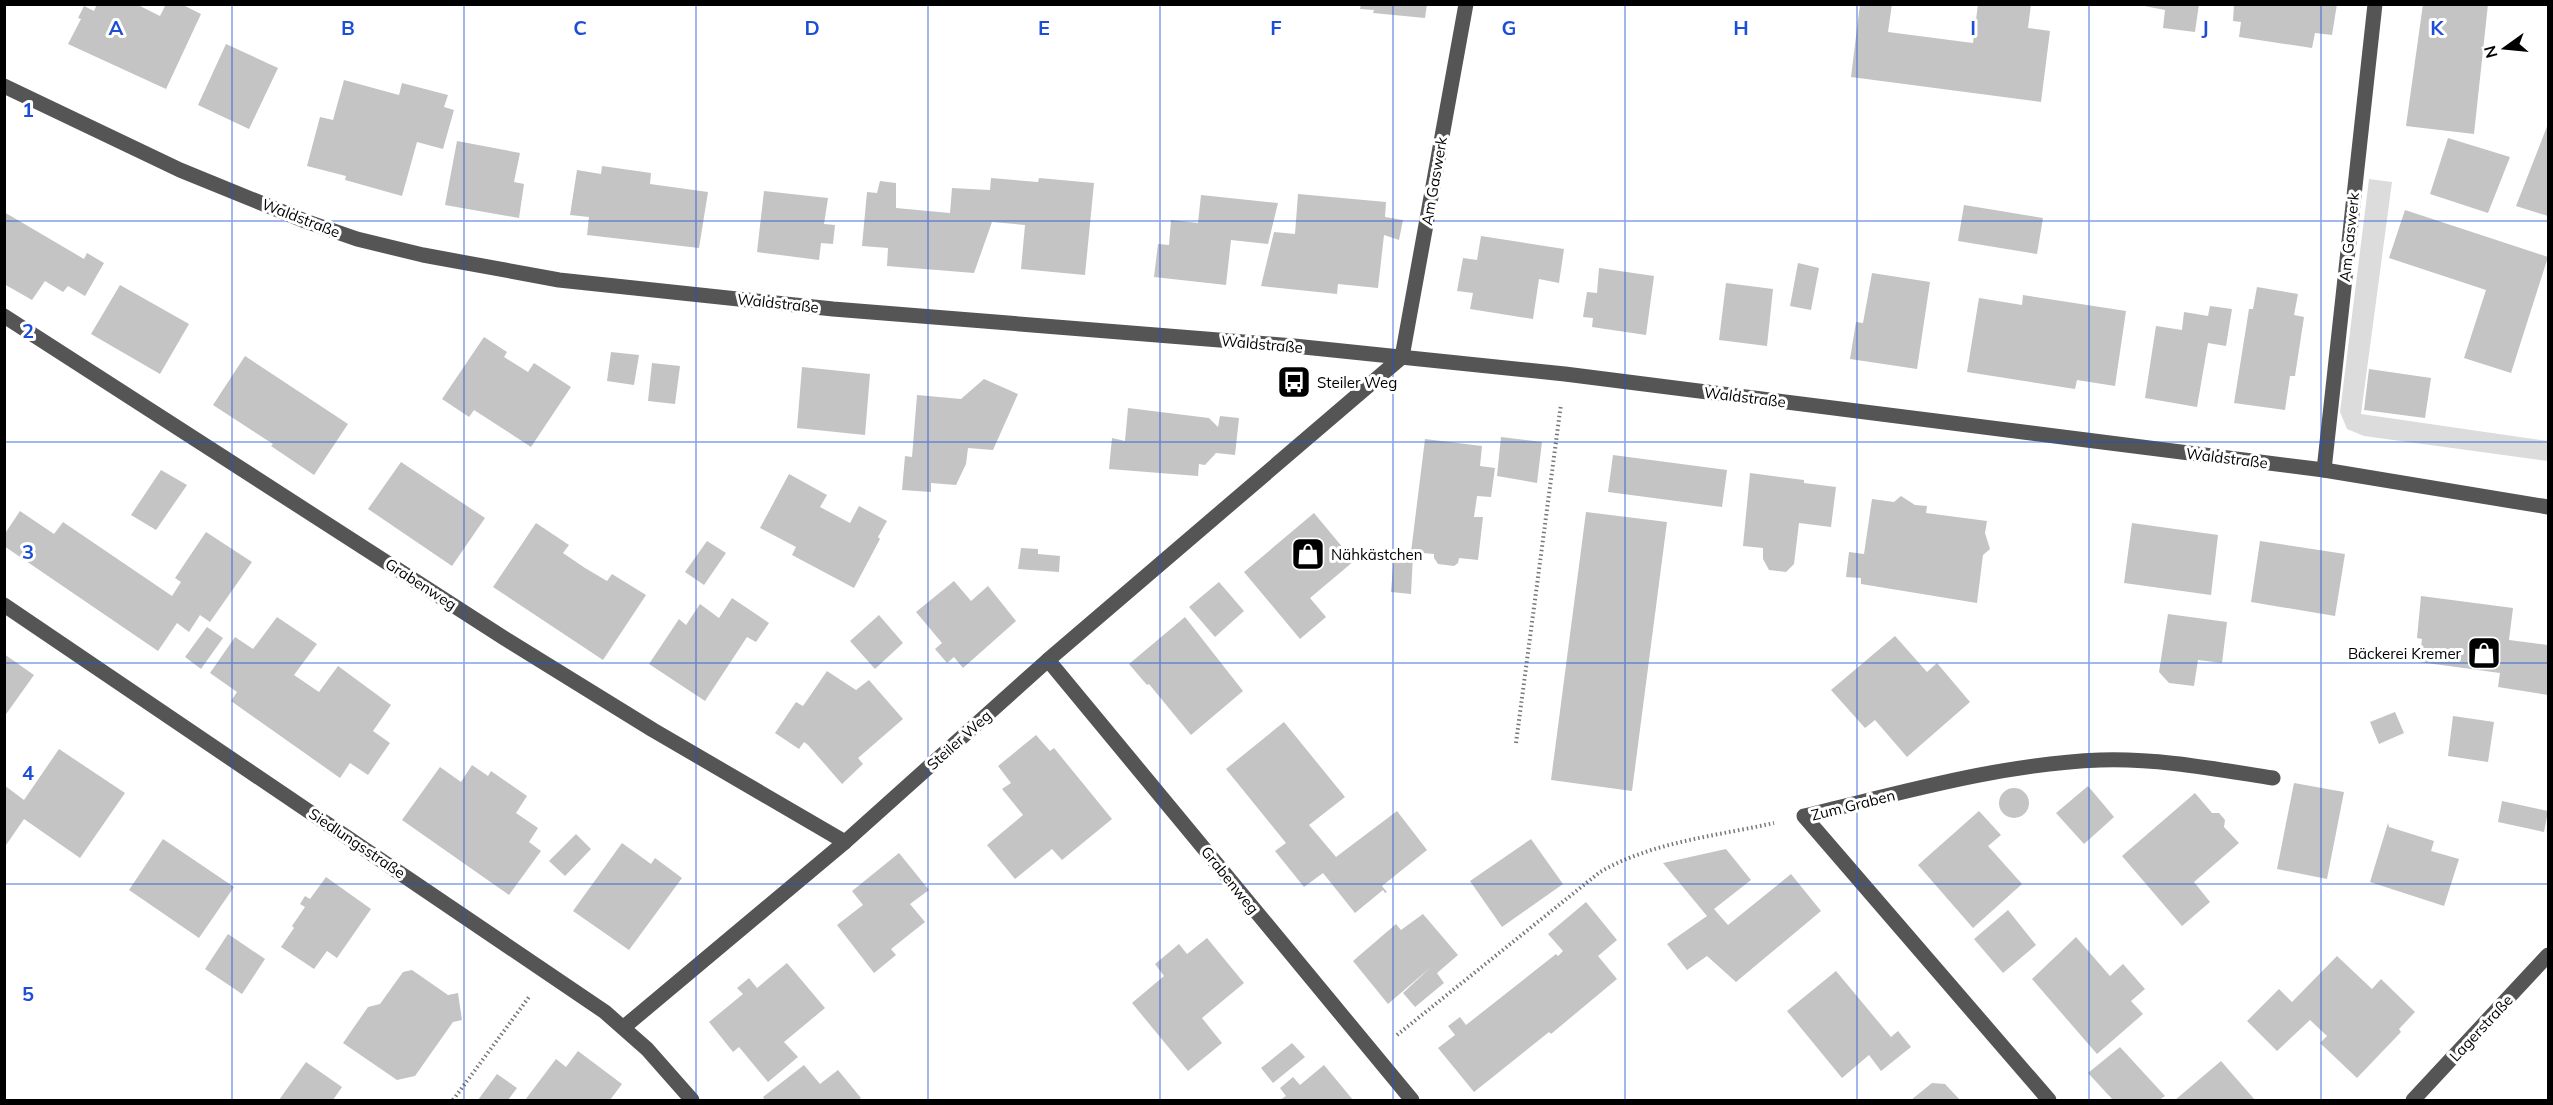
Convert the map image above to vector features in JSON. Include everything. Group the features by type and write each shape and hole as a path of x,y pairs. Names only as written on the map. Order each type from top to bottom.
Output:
{"street":[{"name":"Am Gaswerk","path":"1402,357 1466,4"},
{"name":"Am Gaswerk","path":"2324,470 2375,4"},
{"name":"Waldstraße","path":"4,86 180,170 305,221 357,239 423,255 560,280 833,309 1402,357 1565,374 2324,470 2548,507"},
{"name":"Grabenweg","path":"4,316 504,638 653,730 845,842"},
{"name":"Steiler Weg","path":"624,1028 845,842 1048,660 1402,357"},
{"name":"Siedlungsstraße","path":"4,605 547,971 624,1028 647,1049 692,1101"},
{"name":"Grabenweg","path":"1048,660 1412,1101"},
{"name":"Zum Graben","path":"2049,1101 1804,816 2024,767 2100,760 2183,763 2272,778"},
{"name":"Lagerstraße","path":"2413,1101 2548,955"}],"path":[{"path":"1516,743 1565,374"},
{"path":"1373,1054 1613,864 1657,849 1804,816"},
{"path":"453,1101 547,971"}],"shaded area":[{"path":"2369,179 2392,182 2361,414 2548,441 2548,461 2364,436 2347,429 2340,412"}],"building":[{"path":"97,4 136,4 160,16 166,4 181,4 201,14 166,89 68,44 81,19 78,18 84,6 94,11"},
{"path":"1361,4 1427,4 1425,18 1373,13 1374,10 1360,9"},
{"path":"1860,4 1892,4 1888,32 1973,43 1978,4 2031,4 2028,28 2050,31 2041,102 1851,77"},
{"path":"2134,4 2199,4 2195,32 2163,28 2165,10"},
{"path":"2234,4 2337,4 2332,35 2315,33 2312,48 2239,37 2241,22 2233,21"},
{"path":"2423,4 2488,4 2474,134 2406,126"},
{"path":"226,44 278,68 249,129 198,105"},
{"path":"344,80 399,95 402,83 448,95 444,107 454,110 443,149 417,142 402,196 345,180 346,176 307,166 320,117 333,120"},
{"path":"2548,124 2548,216 2516,206"},
{"path":"2448,138 2510,157 2488,213 2430,194"},
{"path":"457,141 520,153 514,182 524,184 519,218 445,205"},
{"path":"602,166 651,173 650,184 708,192 699,248 587,235 589,217 570,215 577,170 601,174"},
{"path":"991,178 1038,182 1039,178 1094,183 1085,275 1021,269 1025,225 992,222 974,273 887,266 888,248 862,246 867,192 877,193 880,181 896,183 896,208 950,213 952,188 990,190"},
{"path":"764,191 828,198 824,224 835,225 833,244 821,243 819,260 757,252"},
{"path":"1298,194 1386,202 1385,217 1403,220 1399,240 1384,235 1378,288 1338,284 1337,294 1261,286 1274,232 1295,234"},
{"path":"1201,195 1278,203 1268,244 1231,240 1226,285 1154,277 1158,244 1169,245 1171,220 1198,223"},
{"path":"1964,205 2043,218 2037,254 1958,241"},
{"path":"2405,210 2548,257 2511,373 2464,358 2486,290 2389,258"},
{"path":"4,212 84,259 87,253 104,263 85,296 68,286 63,292 45,281 32,300 4,284"},
{"path":"1481,236 1564,249 1559,283 1539,279 1533,319 1470,309 1473,293 1457,291 1463,258 1477,260"},
{"path":"1798,263 1819,268 1811,310 1790,306"},
{"path":"1599,268 1654,276 1646,335 1592,327 1593,318 1583,317 1587,292 1597,293"},
{"path":"1872,273 1930,282 1917,369 1850,359 1856,322 1863,323"},
{"path":"1726,283 1773,289 1767,346 1719,340"},
{"path":"120,285 189,324 160,374 91,334"},
{"path":"2257,287 2298,294 2294,315 2304,317 2295,376 2290,376 2285,410 2234,403 2249,309 2253,309"},
{"path":"2023,295 2126,311 2115,386 2077,380 2075,389 1967,372 1979,298 2022,305"},
{"path":"2210,306 2232,309 2226,346 2208,343 2197,407 2145,398 2156,326 2182,330 2184,312 2208,316"},
{"path":"484,337 507,352 504,357 528,372 534,363 571,387 531,447 474,410 469,417 442,399"},
{"path":"611,352 639,355 634,385 607,381"},
{"path":"245,356 348,424 314,475 271,446 273,444 213,405"},
{"path":"652,363 680,366 675,404 648,401"},
{"path":"802,367 870,374 865,435 797,428"},
{"path":"2369,369 2431,378 2425,418 2364,410"},
{"path":"984,379 1018,394 993,450 968,448 966,464 956,485 931,483 931,492 902,490 905,456 912,457 917,395 961,399"},
{"path":"1128,408 1209,418 1218,427 1220,416 1239,418 1235,455 1216,453 1205,465 1199,464 1198,476 1109,469 1112,438 1125,441"},
{"path":"1501,437 1542,442 1537,483 1497,476"},
{"path":"1425,439 1482,446 1480,466 1495,468 1491,497 1477,496 1474,517 1483,517 1478,560 1459,558 1458,563 1454,566 1438,564 1434,554 1411,552"},
{"path":"1613,455 1727,470 1722,507 1608,492"},
{"path":"401,462 485,518 452,566 368,509"},
{"path":"161,470 187,485 156,530 131,515"},
{"path":"1750,473 1836,487 1831,527 1799,523 1794,564 1786,572 1769,570 1763,559 1763,548 1743,546"},
{"path":"789,474 827,495 820,507 850,523 859,506 887,521 854,588 792,555 796,547 760,528"},
{"path":"1901,496 1915,505 1927,506 1926,513 1987,521 1985,533 1990,549 1983,555 1977,603 1861,584 1861,578 1846,577 1849,552 1864,554 1872,499 1894,502"},
{"path":"20,511 54,534 63,522 172,596 181,582 175,578 206,532 252,562 210,622 200,615 189,632 177,623 158,651 4,546 4,535"},
{"path":"1586,512 1667,522 1632,791 1551,780"},
{"path":"1314,513 1354,561 1310,598 1326,617 1300,639 1244,572"},
{"path":"536,523 569,545 563,553 585,568 607,581 612,574 646,595 603,660 493,587"},
{"path":"2132,523 2218,535 2211,595 2124,583"},
{"path":"707,541 726,553 704,585 685,572"},
{"path":"2260,541 2345,554 2335,616 2251,602"},
{"path":"1021,548 1038,549 1038,554 1060,556 1059,572 1018,569"},
{"path":"1394,553 1413,555 1411,594 1391,592"},
{"path":"954,581 971,601 988,586 1016,621 963,668 954,657 947,663 935,649 942,643 916,612"},
{"path":"1219,582 1244,611 1215,637 1189,607"},
{"name":"Bäckerei Kremer","path":"2421,596 2513,608 2509,640 2548,645 2548,695 2498,687 2500,673 2419,662 2422,639 2417,638"},
{"path":"732,598 769,623 756,642 747,637 705,701 649,664 679,619 686,625 700,604 719,618"},
{"path":"2168,614 2227,622 2222,663 2198,660 2194,686 2169,683 2159,672"},
{"path":"879,615 903,643 875,669 850,641"},
{"path":"277,617 317,644 294,675 319,692 338,666 391,705 373,731 390,743 368,775 350,763 340,778 231,701 237,692 210,673 235,637 253,649"},
{"path":"1185,617 1243,691 1191,735 1149,684 1147,685 1129,664"},
{"path":"207,627 223,638 201,669 185,657"},
{"path":"1895,636 1927,672 1937,663 1970,702 1907,757 1875,720 1865,728 1831,690"},
{"path":"4,654 34,675 4,717"},
{"path":"827,671 856,690 869,680 903,719 858,758 863,764 842,784 808,745 804,742 799,749 775,733 796,702 803,706"},
{"path":"2395,712 2404,733 2379,744 2370,722"},
{"path":"2453,716 2494,722 2488,762 2448,756"},
{"path":"1284,722 1345,797 1309,825 1336,857 1397,811 1427,850 1382,886 1387,892 1383,890 1355,913 1323,873 1304,887 1275,851 1286,843 1226,769"},
{"path":"1036,735 1050,751 1054,748 1112,819 1062,860 1052,849 1015,879 987,845 1023,815 1002,789 1011,783 998,766"},
{"path":"59,749 125,793 80,858 24,819 4,848 4,785 24,800"},
{"path":"472,765 488,776 491,771 527,796 516,813 538,828 529,842 541,851 509,895 402,820 440,767 461,782"},
{"path":"2294,783 2344,792 2327,879 2277,869"},
{"path":"2088,786 2114,817 2084,844 2056,813"},
{"path":"2014,788 2025,792 2029,803 2025,814 2014,818 2003,814 1999,803 2003,792"},
{"path":"2195,793 2212,813 2219,813 2225,820 2224,827 2239,843 2194,882 2210,902 2182,926 2122,856"},
{"path":"2502,801 2548,811 2544,832 2498,822"},
{"path":"1979,811 2001,835 1988,846 2022,884 1973,928 1918,865"},
{"path":"2388,823 2389,827 2434,841 2431,851 2459,859 2444,906 2370,882"},
{"path":"576,834 591,849 565,876 549,861"},
{"path":"163,839 234,887 199,938 129,890"},
{"path":"1531,839 1563,884 1502,927 1470,881"},
{"path":"622,843 651,864 655,858 682,878 629,950 573,911"},
{"path":"1726,849 1751,880 1714,909 1728,925 1791,874 1821,911 1736,982 1707,956 1687,970 1667,944 1707,916 1663,863"},
{"path":"899,853 929,890 910,904 925,922 891,949 896,955 874,973 837,925 863,905 852,891"},
{"path":"326,877 371,909 337,958 327,951 314,969 281,947 305,907 300,904 305,896 310,899"},
{"path":"1586,902 1617,940 1598,956 1617,979 1551,1034 1549,1032 1474,1092 1438,1048 1455,1035 1448,1026 1460,1017 1466,1025 1556,954 1558,956 1563,951 1548,934"},
{"path":"2008,910 2036,945 2003,973 1974,939"},
{"path":"1423,914 1458,955 1437,973 1444,983 1415,1007 1403,993 1431,967 1388,1004 1353,961 1396,924 1401,930"},
{"path":"228,934 265,959 242,994 205,969"},
{"path":"2076,937 2110,976 2123,964 2145,989 2131,1001 2143,1014 2097,1054 2032,979"},
{"path":"1207,938 1244,983 1202,1018 1222,1043 1188,1071 1132,1003 1164,976 1155,964 1179,944 1187,954"},
{"path":"2337,956 2372,989 2381,979 2415,1012 2399,1029 2401,1032 2357,1078 2320,1043 2327,1036 2310,1020 2277,1051 2247,1021 2279,989 2292,1002"},
{"path":"787,963 825,1008 784,1042 798,1057 768,1082 739,1047 733,1052 709,1022 743,994 737,988 749,978 757,988"},
{"path":"412,970 448,995 458,993 462,1020 453,1022 415,1076 397,1080 343,1043 368,1007 380,1004 403,972"},
{"path":"1836,971 1891,1037 1898,1031 1911,1047 1881,1071 1869,1055 1842,1078 1787,1011"},
{"path":"1292,1043 1305,1057 1273,1083 1261,1068"},
{"path":"2120,1047 2165,1096 2159,1100 2113,1100 2088,1073"},
{"path":"578,1051 622,1084 610,1100 525,1100 556,1059 566,1067"},
{"path":"2221,1061 2255,1100 2175,1100"},
{"path":"306,1062 342,1087 333,1100 279,1100"},
{"path":"804,1065 820,1084 838,1070 861,1098 858,1100 765,1100 763,1097"},
{"path":"1324,1065 1353,1100 1280,1100 1286,1096 1280,1088 1293,1077 1300,1085"},
{"path":"497,1074 517,1088 508,1100 478,1100"},
{"path":"1932,1083 1945,1084 1960,1100 1911,1100"}],"place":[{"name":"Steiler Weg","path":"1294,382"},
{"name":"Nähkästchen","path":"1308,554"},
{"name":"Bäckerei Kremer","path":"2484,653"}]}
